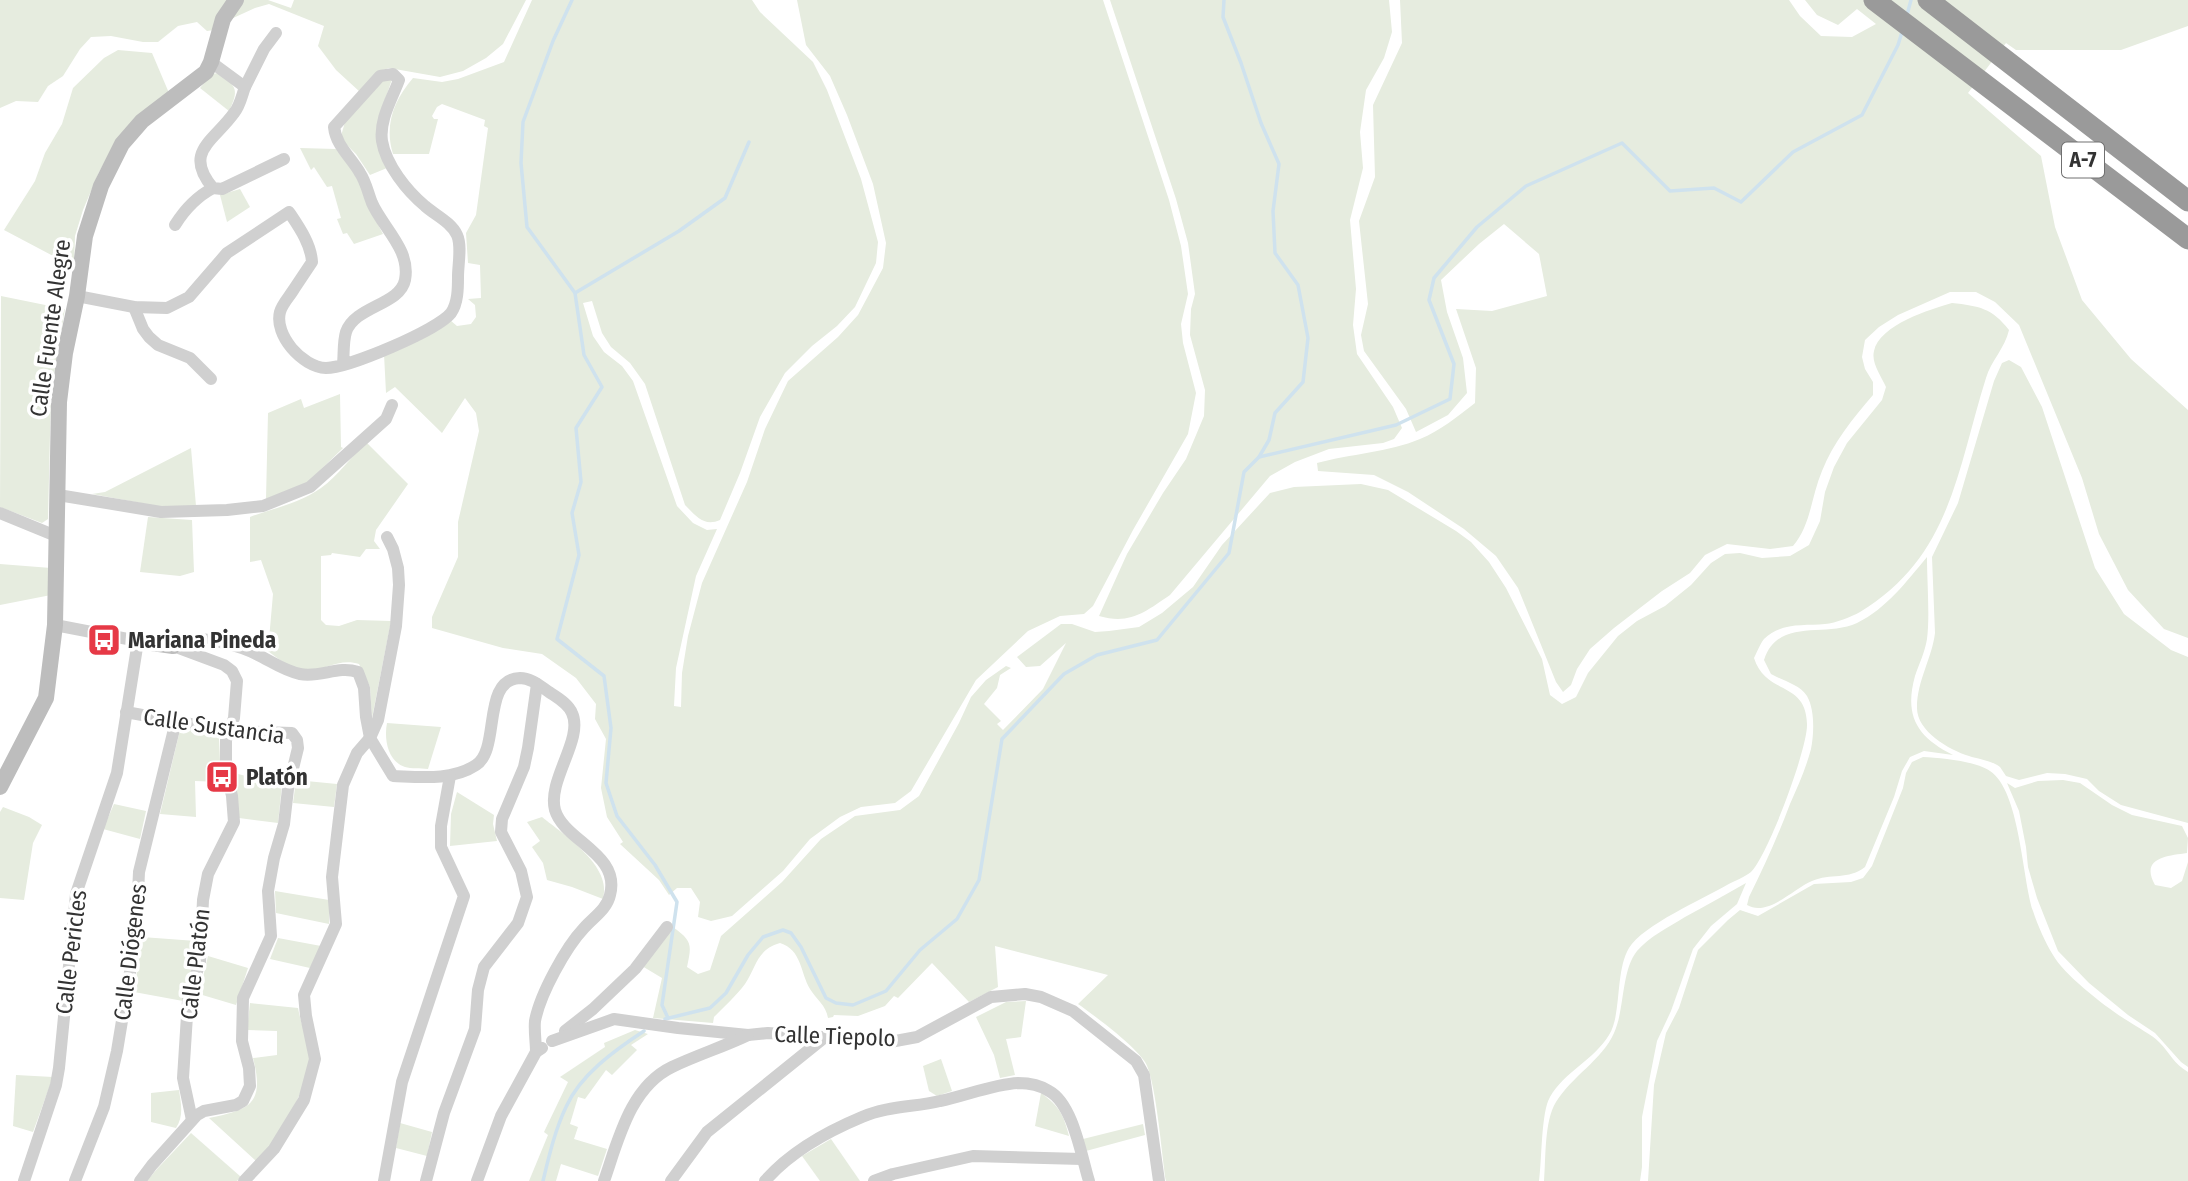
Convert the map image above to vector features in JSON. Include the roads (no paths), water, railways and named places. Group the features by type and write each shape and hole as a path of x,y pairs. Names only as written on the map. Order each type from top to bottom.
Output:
{"highway":[{"name":"A-7","path":"1874,0 2188,239"},
{"name":"A-7","path":"1928,0 2188,201"}],"street":[{"name":"Calle Fuente Alegre","path":"0,787 46,698 55,625 59,402 85,236 101,186 122,144 142,121 206,72 223,19 236,0"},
{"path":"213,188 201,170 201,153 237,110 245,87 276,33"},
{"path":"211,62 245,87"},
{"path":"77,296 134,307 167,308 189,297 228,253 289,212 312,255 312,262 281,311 287,342 294,353 325,368 343,364 385,349 440,323 452,311 458,290 458,237 453,229 423,205 403,183 388,159 382,141 382,123 399,80 393,74 380,76 334,127 335,138 362,175 372,204 397,243 405,265 405,283 395,296 353,320 346,333 343,364"},
{"path":"175,225 184,211 201,195 213,188 222,189 284,159"},
{"path":"134,307 149,337 158,345 190,358 212,379"},
{"path":"58,495 161,512 263,506 310,487 386,419 392,405"},
{"path":"0,513 56,536"},
{"path":"244,1181 274,1149 304,1100 315,1059 304,995 336,924 332,877 343,785 357,753 370,738 378,720 396,625 398,568 387,537"},
{"path":"55,625 173,646 194,639 226,644 255,653 286,671 301,675 318,675 340,669 358,672 364,688 370,738 393,776 450,776 474,767 487,751 493,711 502,687 517,678 528,679 559,698 573,713 573,734 555,788 555,810 562,823 601,861 612,882 607,904 574,941 544,992 535,1021 536,1052"},
{"name":"Calle Pericles","path":"24,1181 56,1085 76,894 117,773 138,640"},
{"name":"Calle Platón","path":"173,646 224,665 232,671 237,681 234,718 228,731 226,770 234,822 208,874 203,900 200,962 188,1000 183,1078 192,1120"},
{"path":"426,1181 444,1113 474,1029 478,990 484,967 518,923 527,897 521,871 500,832 502,819 524,767 537,684"},
{"name":"Calle Sustancia","path":"126,712 228,731 292,733 298,748 268,891 271,936 243,998 242,1041 250,1086 243,1101 236,1105 204,1111 192,1120 140,1181"},
{"name":"Calle Diógenes","path":"75,1181 104,1107 117,1051 136,936 139,872 176,721"},
{"path":"384,1181 402,1082 464,897 441,847 441,826 450,776"},
{"path":"477,1181 501,1116 536,1052 593,1009 635,969 667,927"},
{"name":"Calle Tiepolo","path":"552,1041 614,1019 748,1035 768,1033 890,1042 917,1037 980,1003 1003,995 1025,994 1064,1006 1140,1068 1144,1075 1159,1181"},
{"path":"604,1181 629,1114 652,1082 670,1068 748,1035"},
{"path":"671,1181 707,1132 825,1037"},
{"path":"765,1181 801,1149 861,1117 877,1111 939,1102 1014,1083 1036,1085 1060,1099 1069,1112 1089,1181"},
{"path":"874,1181 893,1174 973,1156 1082,1159"}],"waterway":[{"path":"572,0 553,41 523,122 521,163 527,227 575,293"},
{"path":"1224,0 1223,17 1261,123 1279,164 1273,211 1275,253 1298,285 1308,338 1303,382 1275,413 1269,440 1259,457"},
{"path":"1907,15 1911,0"},
{"path":"665,1019 710,1008 726,993 748,955 763,937 783,930 791,933 801,947 826,998 836,1003 853,1005 886,991 920,950 957,919 979,880 1002,739 1064,674 1097,655 1157,640 1229,553 1244,472 1259,457 1396,425 1450,399 1454,364 1429,300 1434,278 1477,227 1526,186 1622,143 1670,191 1714,188 1741,202 1793,152 1862,115 1902,32"},
{"path":"668,1018 662,1005 677,902 655,865 617,816 606,783 611,728 604,676 557,639 579,555 572,513 581,482 576,428 602,387 584,355 575,293 679,231 725,198 749,142"},
{"path":"543,1181 555,1134 572,1095 599,1064 644,1031"}],"place":[{"name":"Mariana Pineda","path":"104,640"},
{"name":"Platón","path":"222,777"}]}
